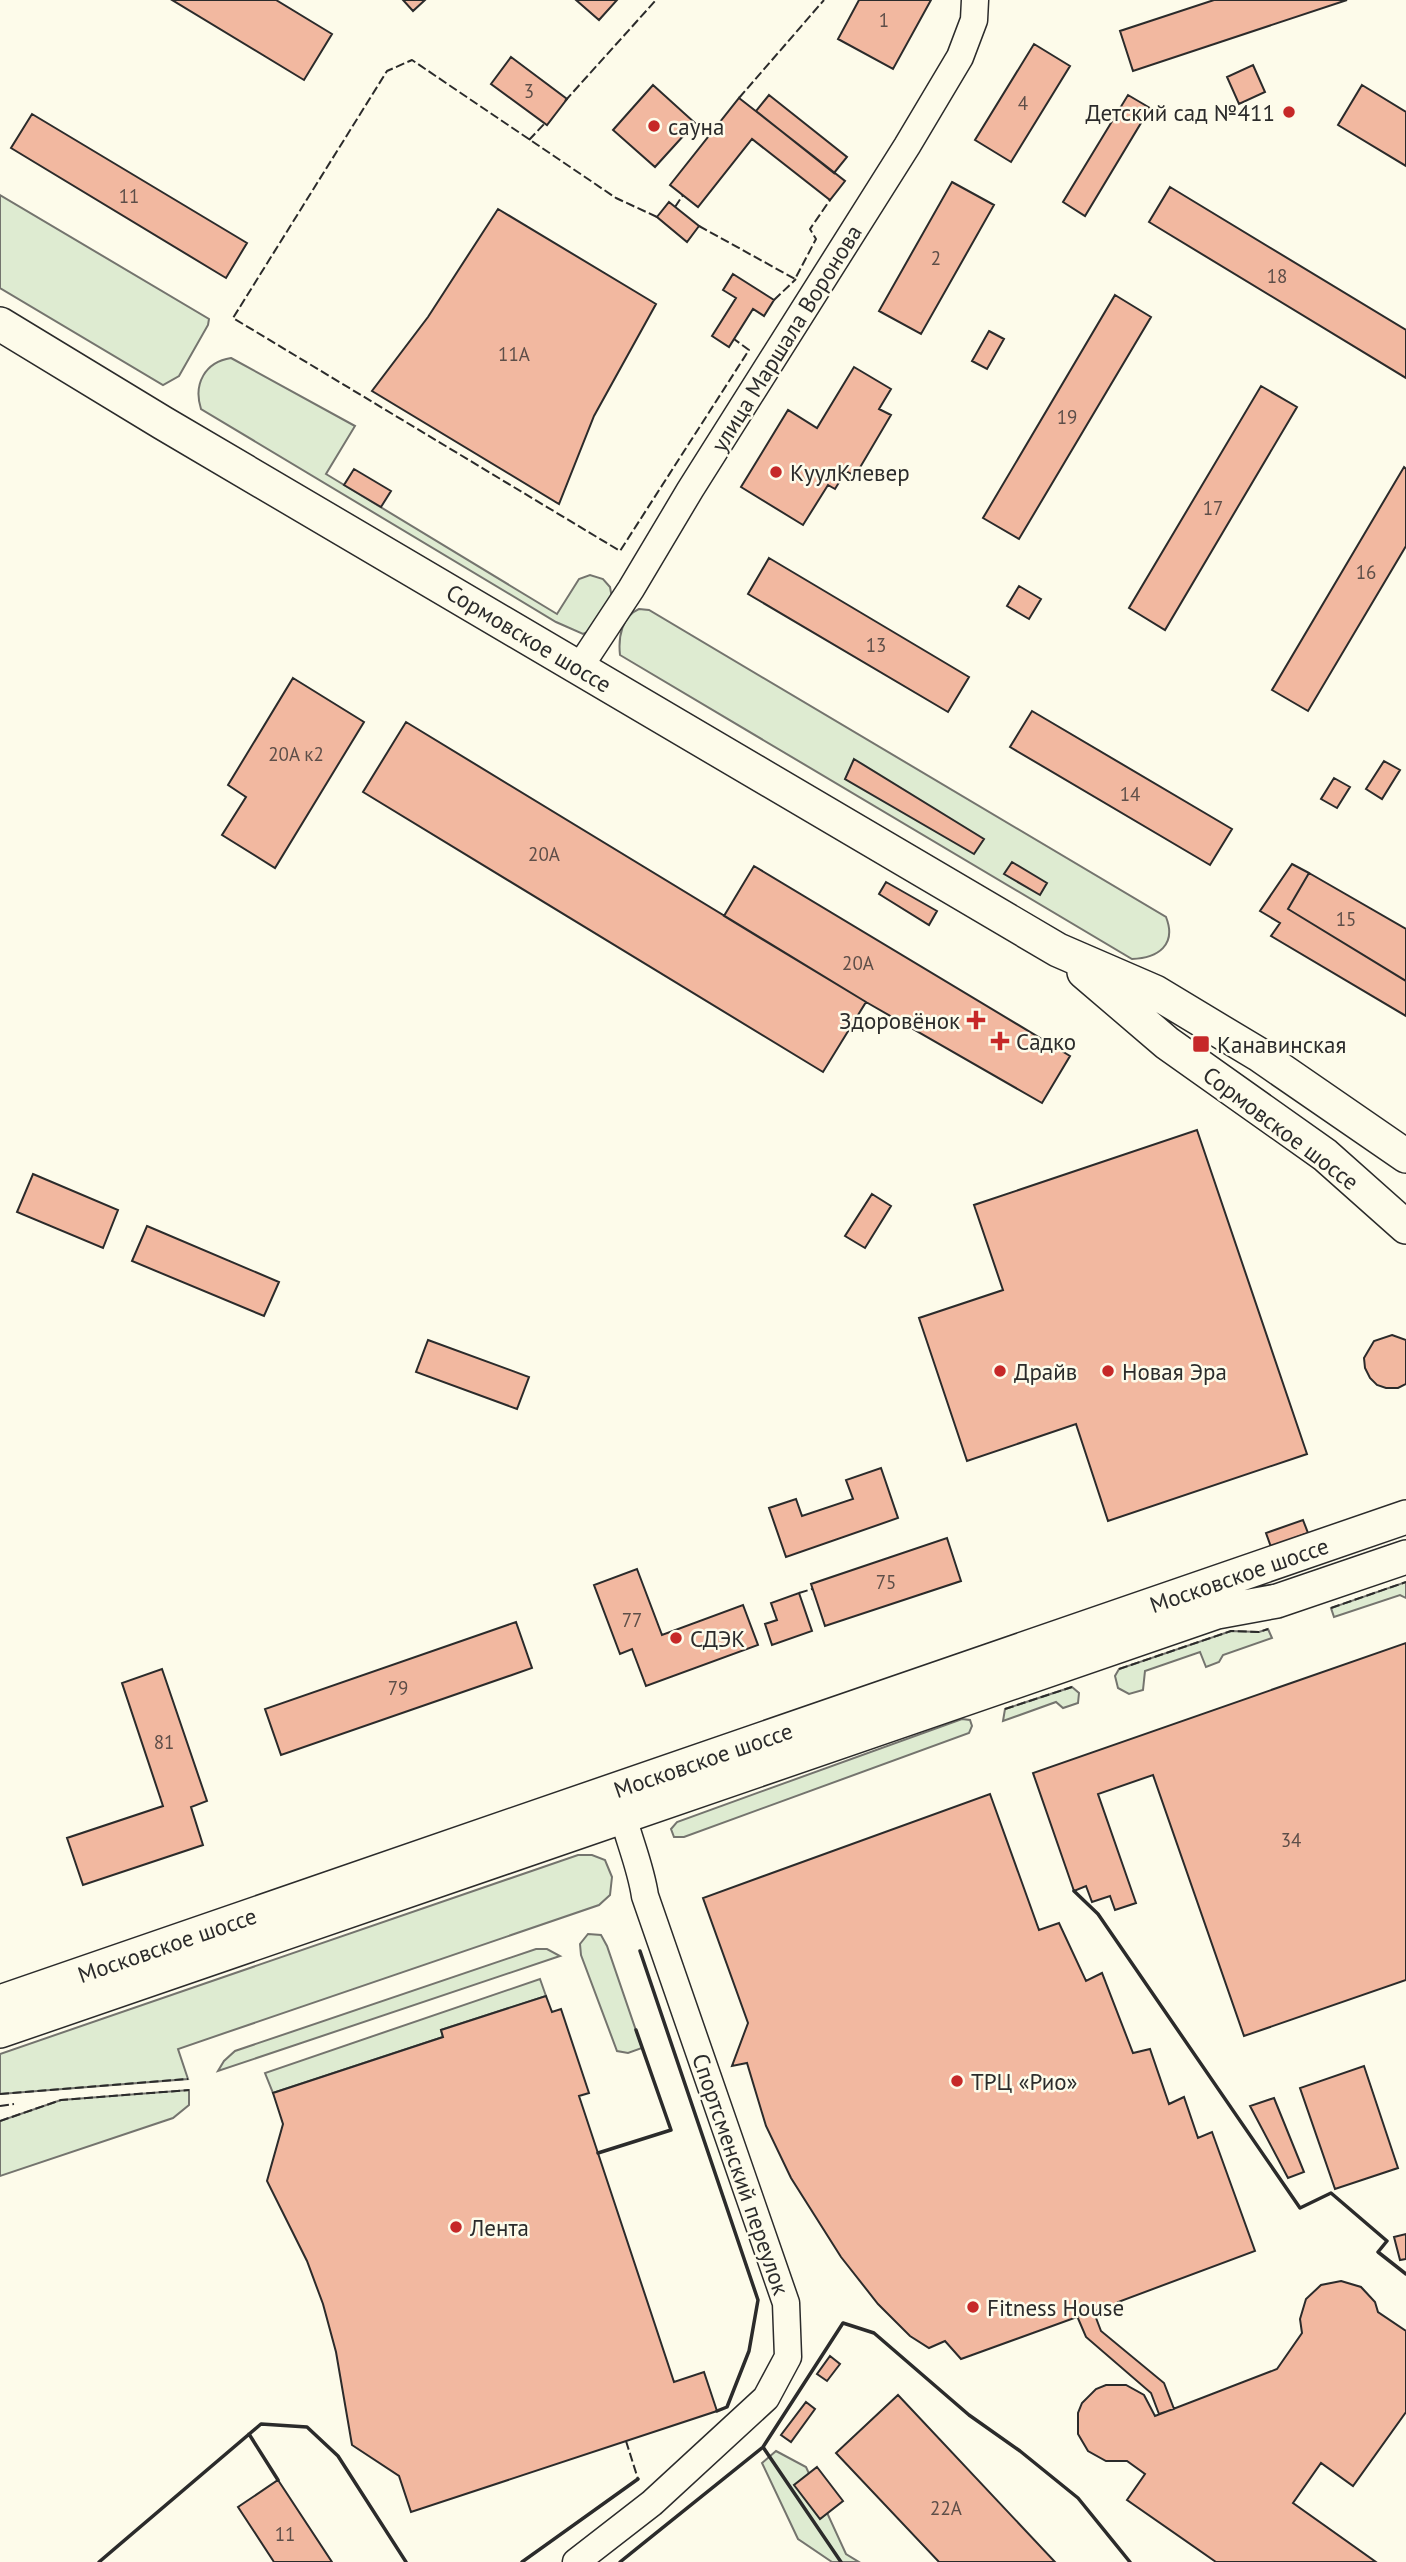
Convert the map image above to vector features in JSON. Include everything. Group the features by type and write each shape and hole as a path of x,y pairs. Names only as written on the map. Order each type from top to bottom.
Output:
{"main road":[{"name":"Сормовское шоссе","path":"0,324 163,423 1058,950 1166,999 1258,1054 1406,1156"},
{"name":"Сормовское шоссе","path":"1058,950 1167,1043 1325,1155 1406,1227"},
{"name":"Московское шоссе","path":"0,2031 1406,1517"},
{"name":"Московское шоссе","path":"0,2002 1217,1612 1277,1601 1406,1557"}],"street":[{"name":"улица Маршала Воронова","path":"579,668 631,589 960,57 974,20 975,0"},
{"name":"Спортсменский переулок","path":"576,2562 652,2503 766,2398 788,2357 786,2303 645,1896 641,1871 620,1803"}],"green space":[{"path":"0,195 209,319 179,376 163,385 0,288"},
{"path":"231,358 355,426 326,474 557,614 579,579 590,575 603,579 610,587 612,598 592,630 583,634 556,622 201,409 199,391 203,376 214,364"},
{"path":"639,609 649,610 1166,917 1169,927 1167,942 1157,953 1132,959 620,655 622,628 633,612"},
{"path":"1406,1582 1406,1598 1400,1595 1334,1617 1331,1608"},
{"path":"1268,1629 1272,1638 1223,1655 1219,1662 1206,1667 1200,1652 1145,1671 1143,1690 1129,1694 1118,1688 1115,1676 1119,1669 1231,1631 1259,1632"},
{"path":"1072,1687 1079,1693 1078,1703 1063,1708 1056,1702 1003,1721 1005,1709"},
{"path":"962,1719 970,1720 972,1726 969,1733 684,1837 674,1837 671,1829 677,1822"},
{"path":"578,1855 592,1855 605,1860 612,1877 610,1895 599,1905 178,2049 188,2079 0,2094 0,2054"},
{"path":"588,1934 601,1935 607,1946 642,2048 628,2053 617,2051 581,1955 580,1944"},
{"path":"536,1949 547,1949 560,1956 218,2071 235,2051"},
{"path":"540,1979 546,1996 441,2030 443,2037 273,2093 265,2073"},
{"path":"189,2090 189,2105 173,2118 0,2176 0,2121 61,2100"},
{"path":"776,2451 806,2467 846,2554 859,2562 832,2562 798,2539 762,2463"}],"building":[{"path":"172,0 276,0 332,34 304,80"},
{"path":"403,0 425,0 413,11"},
{"path":"576,0 617,0 599,20"},
{"path":"859,0 931,0 893,69 838,39"},
{"path":"1214,0 1347,0 1133,71 1120,31"},
{"path":"1034,44 1070,66 1011,162 975,140"},
{"path":"511,57 567,99 547,125 491,84"},
{"path":"1253,65 1265,92 1239,104 1227,77"},
{"name":"сауна","path":"653,85 695,123 655,167 613,130"},
{"path":"1362,85 1406,112 1406,166 1338,125"},
{"path":"769,95 847,157 834,173 756,111"},
{"path":"1128,95 1150,108 1085,216 1063,202"},
{"path":"739,98 845,181 830,200 752,139 698,207 670,185"},
{"path":"32,114 247,243 226,278 11,148"},
{"path":"952,182 994,205 921,334 879,311"},
{"path":"1170,187 1406,330 1406,378 1149,222"},
{"path":"669,202 699,226 687,242 657,217"},
{"path":"498,209 656,304 594,416 559,504 372,391 428,317"},
{"path":"733,274 774,300 764,316 753,309 729,347 712,336 736,298 723,290"},
{"path":"1115,295 1151,317 1019,539 983,518"},
{"path":"989,331 1004,339 987,369 972,361"},
{"path":"854,367 891,389 879,409 891,415 855,476 846,471 835,489 828,485 803,525 741,487 788,410 817,428"},
{"path":"1261,386 1297,407 1165,630 1129,608"},
{"path":"1404,467 1406,546 1308,711 1272,690"},
{"path":"354,469 391,491 381,507 344,485"},
{"path":"769,558 969,677 948,712 748,594"},
{"path":"1019,586 1041,599 1029,619 1007,606"},
{"path":"293,678 364,722 275,868 222,835 246,797 228,785"},
{"path":"1032,711 1232,829 1210,865 1010,747"},
{"path":"406,722 866,1002 823,1072 363,792"},
{"path":"854,759 984,839 974,854 845,779"},
{"path":"1384,761 1400,770 1382,799 1366,789"},
{"path":"1334,778 1350,787 1337,808 1321,799"},
{"path":"1012,862 1047,883 1040,895 1004,874"},
{"path":"1292,864 1309,873 1288,909 1406,981 1406,1016 1271,936 1280,923 1260,911"},
{"path":"754,866 1070,1056 1042,1103 866,1002 724,916"},
{"path":"1309,873 1406,929 1406,981 1288,909"},
{"path":"886,882 937,911 929,925 879,894"},
{"name":"Новая Эра","path":"1197,1130 1307,1454 1108,1521 1076,1424 967,1461 919,1318 1003,1290 974,1205"},
{"path":"33,1174 118,1210 103,1248 17,1212"},
{"path":"872,1194 891,1206 865,1248 845,1236"},
{"path":"147,1226 279,1282 264,1316 132,1261"},
{"path":"1392,1335 1406,1340 1406,1384 1398,1388 1386,1388 1377,1385 1370,1378 1364,1358 1374,1341"},
{"path":"428,1340 529,1377 517,1409 416,1372"},
{"path":"881,1468 898,1518 786,1557 769,1508 796,1499 802,1516 853,1499 846,1480"},
{"path":"1303,1520 1308,1533 1271,1547 1266,1533"},
{"path":"947,1538 961,1581 825,1626 811,1584"},
{"path":"637,1569 662,1635 743,1605 758,1645 646,1686 632,1649 620,1654 594,1585"},
{"path":"799,1593 812,1631 772,1645 765,1624 777,1620 771,1603"},
{"path":"516,1622 532,1668 281,1755 265,1709"},
{"path":"1406,1643 1406,1980 1244,2036 1153,1775 1098,1794 1136,1903 1115,1910 1110,1896 1092,1902 1086,1886 1074,1891 1033,1773"},
{"path":"162,1669 207,1801 191,1807 203,1845 83,1885 67,1838 163,1806 122,1683"},
{"name":"ТРЦ «Рио»","path":"990,1794 1039,1930 1059,1923 1086,1981 1102,1973 1133,2053 1150,2049 1169,2104 1184,2097 1198,2138 1212,2132 1255,2251 1118,2302 1121,2310 1102,2317 1099,2309 961,2359 945,2341 929,2348 910,2336 878,2304 841,2257 791,2178 766,2126 747,2063 732,2066 748,2023 703,1898"},
{"name":"Лента","path":"546,1996 552,2012 561,2009 589,2093 579,2096 674,2382 704,2372 717,2411 411,2512 399,2476 352,2445 336,2352 323,2304 307,2261 267,2181 283,2124 273,2093 443,2037 441,2030"},
{"path":"1364,2066 1398,2168 1335,2189 1300,2088"},
{"path":"1274,2098 1304,2172 1288,2178 1250,2106"},
{"path":"1406,2234 1406,2259 1400,2260 1394,2237"},
{"path":"1341,2281 1361,2287 1375,2302 1378,2312 1406,2331 1406,2412 1353,2486 1321,2463 1293,2503 1376,2562 1216,2562 1127,2500 1145,2474 1127,2461 1106,2461 1088,2451 1078,2434 1078,2413 1082,2403 1096,2389 1106,2385 1126,2385 1144,2395 1155,2416 1277,2369 1302,2333 1300,2319 1306,2299 1321,2285"},
{"path":"1093,2310 1101,2331 1164,2383 1174,2409 1159,2414 1151,2393 1086,2337 1077,2316"},
{"path":"830,2356 840,2364 827,2381 817,2374"},
{"path":"898,2395 1055,2562 939,2562 836,2453"},
{"path":"806,2402 815,2409 791,2442 781,2435"},
{"path":"817,2467 843,2501 820,2519 794,2485"},
{"path":"278,2480 332,2562 274,2562 238,2507"}],"fence":[{"path":"565,101 656,0"},
{"path":"739,98 824,0"},
{"path":"657,217 616,198 412,60 387,71 233,318 620,551 749,350 734,339"},
{"path":"529,140 546,122"},
{"path":"675,207 683,195"},
{"path":"699,226 795,279 816,239 810,229 830,200"},
{"path":"774,300 796,279"},
{"path":"1331,1608 1406,1582"},
{"path":"799,1593 812,1589"},
{"path":"1119,1669 1231,1631 1259,1632 1268,1629"},
{"path":"1005,1709 1072,1687"},
{"path":"0,2094 188,2079"},
{"path":"0,2121 61,2100 189,2090"},
{"path":"0,2106 14,2104"},
{"path":"626,2441 638,2479"}],"wall":[{"path":"1074,1891 1098,1914 1300,2208 1331,2193 1387,2241 1378,2252 1406,2274"},
{"path":"640,1951 758,2300 749,2351 727,2407 717,2411"},
{"path":"598,2153 671,2130 636,2030"},
{"path":"620,2562 763,2447 843,2323 874,2333 969,2415 1020,2451 1078,2498 1130,2562"},
{"path":"99,2562 261,2424 307,2427 338,2456 406,2562"},
{"path":"249,2434 278,2480"},
{"path":"763,2447 841,2562"},
{"path":"522,2562 638,2479"}],"place":[{"name":"Детский сад №411","path":"1289,112"},
{"name":"сауна","path":"654,126"},
{"name":"КуулКлевер","path":"776,472"},
{"name":"Здоровёнок","path":"976,1020"},
{"name":"Садко","path":"1000,1041"},
{"name":"Канавинская","path":"1201,1044"},
{"name":"Драйв","path":"1000,1371"},
{"name":"Новая Эра","path":"1108,1371"},
{"name":"СДЭК","path":"676,1638"},
{"name":"ТРЦ «Рио»","path":"957,2081"},
{"name":"Лента","path":"456,2227"},
{"name":"Fitness House","path":"973,2307"}]}
